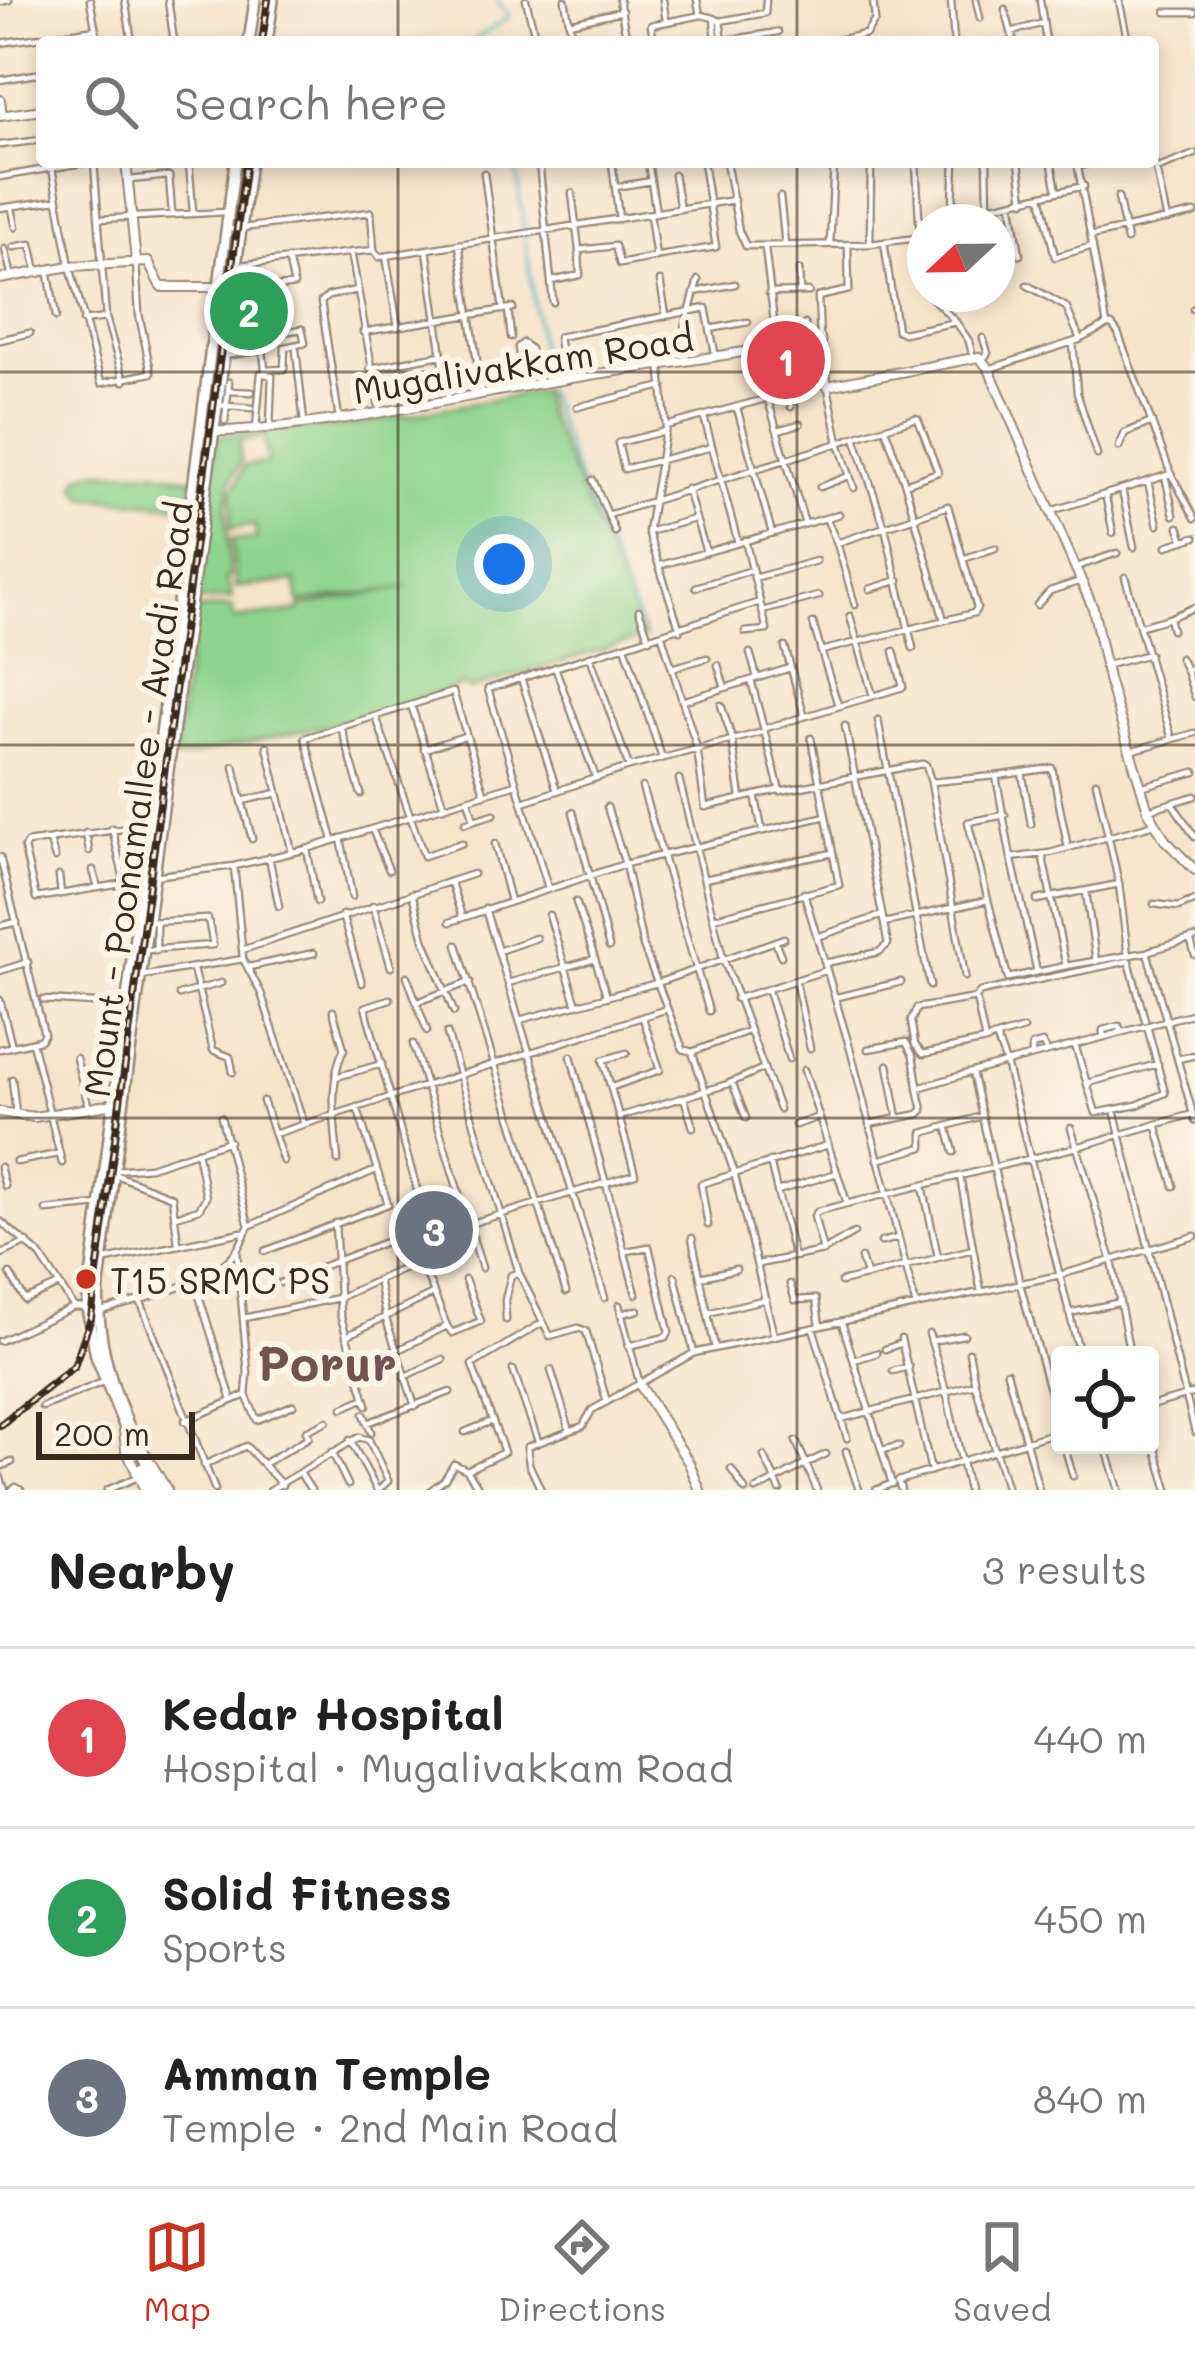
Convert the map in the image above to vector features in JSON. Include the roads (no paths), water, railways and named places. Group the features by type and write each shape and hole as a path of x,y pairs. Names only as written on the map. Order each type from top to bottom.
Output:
{"main road":[{"path":"250,36 255,0"},
{"path":"268,36 273,0"},
{"name":"Mount - Poonamallee - Avadi Road","path":"124,1061 234,168"},
{"name":"Mount - Poonamallee - Avadi Road","path":"135,1443 92,1310 116,1108 140,976 150,951 153,875 214,432 222,406 224,356 249,168"},
{"path":"216,309 230,311"},
{"path":"179,593 192,595"},
{"name":"Mount - Poonamallee - Avadi Road","path":"116,1108 115,1172 89,1330 124,1429 135,1443"},
{"path":"135,1443 157,1490"}],"street":[{"path":"0,2 10,0"},
{"path":"90,0 97,36"},
{"path":"125,0 132,36"},
{"path":"168,0 173,36"},
{"path":"526,0 535,27 530,36"},
{"path":"565,0 572,36"},
{"path":"619,0 626,36"},
{"path":"663,0 666,21"},
{"path":"698,0 700,15"},
{"path":"653,36 652,25 666,21 765,13 766,0"},
{"path":"856,36 866,34 875,20 873,0"},
{"path":"952,0 954,36"},
{"path":"976,0 980,18"},
{"path":"1040,0 1045,36"},
{"path":"1119,0 1127,36"},
{"path":"1005,9 1012,36"},
{"path":"568,22 622,11"},
{"path":"1166,12 1195,12"},
{"path":"717,19 722,36"},
{"path":"716,36 717,19"},
{"path":"1011,32 1043,23"},
{"path":"48,36 96,29"},
{"path":"754,36 778,32"},
{"path":"0,43 36,38"},
{"path":"0,80 36,74"},
{"path":"0,100 1,116 36,111"},
{"path":"0,145 36,141"},
{"path":"1159,168 1195,154"},
{"path":"0,177 52,168 98,381 124,381 148,376 152,369 141,326 127,168"},
{"path":"92,168 106,318 124,381"},
{"path":"168,168 172,213"},
{"path":"189,168 193,212"},
{"path":"541,168 553,302"},
{"path":"613,168 619,219"},
{"path":"649,168 656,256"},
{"path":"580,250 615,246 621,264 716,247 704,168"},
{"path":"728,168 743,243 765,248 907,239"},
{"path":"830,244 834,168"},
{"path":"870,244 871,168"},
{"path":"917,168 920,204"},
{"path":"955,168 955,203 963,204"},
{"path":"987,168 988,204"},
{"path":"1020,168 1024,201"},
{"path":"1053,168 1057,192"},
{"path":"1079,168 1107,325"},
{"path":"1156,169 1167,220"},
{"path":"484,173 511,337"},
{"path":"674,175 680,208"},
{"path":"128,180 169,176"},
{"path":"615,187 651,181"},
{"path":"1011,204 1084,186"},
{"path":"552,281 580,275 572,193"},
{"path":"1041,196 1055,257 1094,246"},
{"path":"780,197 785,245"},
{"path":"1118,197 1127,240"},
{"path":"0,208 57,200"},
{"path":"226,230 371,212 374,250 379,257 734,200"},
{"path":"12,206 16,227"},
{"path":"100,219 229,212"},
{"path":"1091,236 1195,213"},
{"path":"1015,227 1020,255"},
{"path":"884,242 897,331 956,322"},
{"path":"12,277 9,248 31,244 56,316"},
{"path":"459,244 482,395"},
{"path":"848,244 850,288 818,297 827,381 854,488"},
{"path":"765,248 777,347"},
{"path":"236,265 374,250"},
{"path":"427,250 448,402"},
{"path":"352,252 380,413"},
{"path":"386,256 398,327"},
{"path":"264,289 294,285 288,260"},
{"path":"0,279 70,266 136,262 149,263 161,286 219,286"},
{"path":"799,270 800,292"},
{"path":"685,328 698,280"},
{"path":"660,281 666,315"},
{"path":"694,292 734,284"},
{"path":"1028,285 1069,310 1077,341 1077,393 1097,455"},
{"path":"339,421 321,302 357,290"},
{"path":"769,293 809,292"},
{"path":"563,379 558,338 706,308 716,359"},
{"path":"363,332 508,309"},
{"path":"946,312 989,369 1093,608 1105,666 1148,810 1195,870"},
{"path":"83,321 106,318"},
{"path":"710,329 748,322"},
{"path":"805,324 806,341"},
{"path":"989,369 1112,325 1152,422 1174,515"},
{"path":"224,356 263,350 266,370 285,369 285,347 305,343 302,329 226,341"},
{"path":"0,340 30,333"},
{"path":"658,338 666,428 648,532 680,630"},
{"name":"Mugalivakkam Road","path":"201,432 339,421 820,338"},
{"path":"805,524 767,399 768,389 978,359 988,353 982,338"},
{"path":"524,387 518,347 524,343 540,384"},
{"path":"296,350 304,424"},
{"path":"370,368 442,355"},
{"path":"257,426 259,374 265,373 272,376 271,425"},
{"path":"225,421 222,406 229,382"},
{"path":"786,385 791,407"},
{"path":"577,407 663,386"},
{"path":"229,391 252,392"},
{"path":"712,447 625,470 617,446 767,399"},
{"path":"222,406 252,408"},
{"path":"736,408 772,533"},
{"path":"704,417 767,630 745,632"},
{"path":"608,515 918,419 939,470 905,484"},
{"path":"1119,447 1125,434 1152,422"},
{"path":"778,430 800,424"},
{"path":"885,428 944,620"},
{"path":"855,437 885,528 913,648"},
{"path":"1051,511 1168,475"},
{"path":"1168,475 1195,518"},
{"path":"820,487 850,476"},
{"path":"593,480 615,532"},
{"path":"1148,482 1158,525"},
{"path":"688,489 706,552"},
{"path":"1122,490 1134,547"},
{"path":"1106,495 1113,533"},
{"path":"821,651 976,610 948,506 837,543"},
{"path":"661,565 839,514"},
{"path":"648,532 696,518"},
{"path":"826,518 855,605"},
{"path":"1179,526 1184,541"},
{"path":"1167,546 1195,537"},
{"path":"963,559 995,548"},
{"path":"1075,567 1117,553"},
{"path":"754,578 817,561"},
{"path":"696,586 752,570"},
{"path":"1125,577 1172,739"},
{"path":"870,589 899,580"},
{"path":"1037,605 1050,591 1081,581"},
{"path":"762,611 820,596"},
{"path":"548,888 488,688 760,602"},
{"path":"1141,626 1195,607"},
{"path":"639,610 649,639"},
{"path":"850,616 873,696"},
{"path":"1169,618 1172,629"},
{"path":"813,623 838,705"},
{"path":"662,636 697,748 706,807 926,765 965,977"},
{"path":"625,646 662,758"},
{"path":"785,647 804,715"},
{"path":"523,802 903,687 894,651"},
{"path":"750,653 778,790"},
{"path":"1105,666 1149,654"},
{"path":"590,656 629,767"},
{"path":"672,668 707,658"},
{"path":"1180,658 1195,697"},
{"path":"718,665 725,688"},
{"path":"555,667 596,778"},
{"path":"1186,670 1195,667"},
{"path":"682,701 790,668"},
{"path":"521,678 557,791"},
{"path":"352,896 304,738 453,692 485,794"},
{"path":"411,705 444,807"},
{"path":"721,705 741,798"},
{"path":"376,717 424,856 462,844"},
{"path":"878,720 931,986"},
{"path":"736,999 826,966 885,951 889,944 845,726"},
{"path":"341,728 361,794"},
{"path":"1130,751 1195,733"},
{"path":"424,749 467,736"},
{"path":"713,918 839,885 811,738"},
{"path":"267,746 292,852"},
{"path":"235,766 252,839"},
{"path":"931,782 1052,768 1068,848"},
{"path":"1022,772 1031,824"},
{"path":"1140,787 1195,772"},
{"path":"996,776 1037,972"},
{"path":"679,779 723,958 779,1109"},
{"path":"1096,782 1111,836 1128,957"},
{"path":"153,875 234,866 307,849 517,784"},
{"path":"642,787 709,1011"},
{"path":"242,801 278,793"},
{"path":"755,795 762,829"},
{"path":"1148,810 1195,796"},
{"path":"468,799 475,820"},
{"path":"1172,803 1195,837"},
{"path":"608,807 644,946 683,1049 692,1052 748,1031"},
{"path":"573,812 609,947"},
{"path":"465,823 494,814"},
{"path":"1005,815 968,822 1008,978 1128,957 1193,938 1195,955"},
{"path":"449,922 625,864 826,816"},
{"path":"112,828 124,882 36,898 24,848 28,843 112,828 151,824"},
{"path":"1012,858 1155,824"},
{"path":"372,829 389,870"},
{"path":"86,833 89,851"},
{"path":"50,839 55,858"},
{"path":"496,844 510,901"},
{"path":"307,849 316,902"},
{"path":"702,880 833,853"},
{"path":"1042,854 1066,965"},
{"path":"0,857 44,1034 32,1042 0,1049"},
{"path":"269,857 279,906"},
{"path":"234,866 243,959 261,993 304,1124"},
{"path":"93,870 98,889"},
{"path":"242,950 473,874"},
{"path":"59,876 61,895"},
{"path":"450,881 462,917"},
{"path":"1037,900 1119,884"},
{"path":"1086,892 1096,962"},
{"path":"412,893 424,939 454,1012"},
{"path":"804,893 916,1306"},
{"path":"884,923 988,900"},
{"path":"1154,904 1178,907 1195,900"},
{"path":"576,902 607,997"},
{"path":"373,905 391,967"},
{"path":"485,909 604,1298"},
{"path":"342,914 362,983"},
{"path":"549,915 578,1005"},
{"path":"817,937 882,915"},
{"path":"150,951 213,947 208,919 152,923"},
{"path":"0,926 17,922"},
{"path":"498,951 536,938"},
{"path":"520,1020 656,983 784,938"},
{"path":"776,941 781,956"},
{"path":"457,945 566,1292"},
{"path":"823,1251 814,1214 1194,1118 1147,952"},
{"path":"248,968 314,953"},
{"path":"508,983 595,958"},
{"path":"140,976 243,959"},
{"path":"985,1041 976,998 980,992 1020,980 1129,961 1165,1093 1137,1105 1097,1113 1076,1045"},
{"path":"0,970 28,962"},
{"path":"194,970 213,1051 230,1058 233,1072"},
{"path":"407,976 428,1031"},
{"path":"795,981 810,1048"},
{"path":"418,1002 470,982"},
{"path":"835,998 901,982"},
{"path":"179,995 221,983"},
{"path":"768,991 789,1059"},
{"path":"976,998 917,1007 911,1022 917,1050 923,1054 1024,1029"},
{"path":"280,1283 419,1229 426,1221 365,1007 390,999"},
{"path":"0,1000 12,1046"},
{"path":"43,1000 128,1005"},
{"path":"274,1134 667,1009"},
{"path":"333,1011 344,1049 336,1077 338,1161"},
{"path":"918,1088 1195,1013"},
{"path":"613,1087 660,1070 643,1018"},
{"path":"447,1033 519,1274 553,1337 578,1328 586,1331 608,1402"},
{"path":"996,1037 1078,1346"},
{"path":"32,1042 62,1163"},
{"path":"868,1049 906,1042 913,1056 922,1112 869,1124"},
{"path":"413,1044 482,1268"},
{"path":"692,1052 734,1172 774,1336"},
{"path":"469,1224 633,1176 636,1170 604,1060 627,1053"},
{"path":"1178,1059 1195,1055"},
{"path":"572,1056 636,1294"},
{"path":"76,1058 88,1106"},
{"path":"336,1077 382,1064"},
{"path":"1087,1083 1158,1064"},
{"path":"888,1065 898,1118"},
{"path":"621,1116 762,1069"},
{"path":"804,1070 847,1203"},
{"path":"972,1072 1051,1397"},
{"path":"12,1079 16,1114"},
{"path":"732,1082 746,1118"},
{"path":"684,1097 693,1127"},
{"path":"263,1101 283,1161"},
{"path":"0,1112 51,1114 88,1106 116,1108"},
{"path":"265,1251 388,1204 356,1107"},
{"path":"1115,1114 1195,1432"},
{"path":"878,1160 922,1147 922,1134 982,1116"},
{"path":"0,1341 74,1307 92,1310 140,1300 194,1280 237,1251 247,1228 220,1117"},
{"path":"795,1125 819,1117"},
{"path":"1156,1124 1174,1186"},
{"path":"947,1126 954,1152"},
{"path":"1071,1128 1112,1261 1128,1346"},
{"path":"115,1172 150,1167 229,1141"},
{"path":"708,1225 699,1187 828,1145"},
{"path":"174,1216 199,1209 206,1197 197,1151"},
{"path":"16,1162 60,1154"},
{"path":"770,1162 794,1257"},
{"path":"0,1167 5,1186"},
{"path":"101,1261 247,1228 377,1169"},
{"path":"115,1172 172,1197 178,1244"},
{"path":"778,1191 837,1173"},
{"path":"960,1176 981,1292"},
{"path":"923,1185 938,1257"},
{"path":"46,1210 102,1205"},
{"path":"0,1221 27,1242 74,1307"},
{"path":"335,1222 338,1298 366,1401 343,1408"},
{"path":"758,1264 823,1251 854,1233"},
{"path":"541,1490 525,1452 538,1441 586,1424 590,1412 694,1353 1060,1275 1195,1236"},
{"path":"244,1318 338,1298 473,1237"},
{"path":"692,1238 715,1348"},
{"path":"881,1242 899,1238"},
{"path":"0,1255 27,1242"},
{"path":"626,1251 649,1246 669,1332 666,1337 628,1346"},
{"path":"841,1282 974,1249"},
{"path":"237,1251 246,1395 257,1420 293,1405"},
{"path":"861,1258 866,1275"},
{"path":"421,1261 452,1333 481,1321 465,1280"},
{"path":"701,1276 736,1269"},
{"path":"10,1274 25,1300 59,1285"},
{"path":"506,1320 509,1279 519,1274"},
{"path":"675,1276 694,1353"},
{"path":"194,1280 232,1402"},
{"path":"378,1280 415,1406"},
{"path":"790,1284 795,1300 817,1300 817,1327 847,1438"},
{"path":"346,1336 434,1294"},
{"path":"140,1300 215,1490"},
{"path":"708,1313 766,1300"},
{"path":"1070,1313 1117,1302"},
{"path":"638,1310 620,1310 640,1385 700,1490"},
{"path":"842,1322 882,1450 901,1490"},
{"path":"467,1470 504,1453 472,1364 542,1323"},
{"path":"357,1370 447,1326"},
{"path":"964,1335 930,1338 968,1490"},
{"path":"852,1360 901,1341 931,1471"},
{"path":"969,1352 1006,1490"},
{"path":"404,1377 443,1359"},
{"path":"893,1371 909,1367"},
{"path":"513,1370 538,1441"},
{"path":"550,1370 570,1431"},
{"path":"1007,1372 1039,1490"},
{"path":"42,1407 106,1381"},
{"path":"841,1419 975,1384"},
{"path":"367,1423 450,1392"},
{"path":"1159,1403 1195,1393"},
{"path":"185,1421 246,1395"},
{"path":"364,1414 371,1432"},
{"path":"263,1464 309,1437 307,1431 327,1420"},
{"path":"465,1432 494,1420"},
{"path":"124,1429 124,1444 138,1477 157,1490"},
{"path":"876,1490 1051,1433"},
{"path":"270,1490 350,1440 359,1437 369,1440 388,1481 378,1490 350,1440"},
{"path":"796,1442 817,1490"},
{"path":"204,1465 244,1446 282,1484"},
{"path":"882,1450 899,1446"},
{"path":"846,1451 859,1490"},
{"path":"332,1452 348,1485"},
{"path":"756,1490 826,1454"},
{"path":"1067,1454 1073,1476"},
{"path":"1108,1454 1119,1490"},
{"path":"1157,1454 1168,1490"},
{"path":"764,1456 780,1490"},
{"path":"0,1467 12,1462"},
{"path":"431,1490 454,1464 467,1470 480,1490"},
{"path":"731,1469 745,1490"},
{"path":"300,1473 311,1490"},
{"path":"0,1476 8,1490 18,1486 21,1490"},
{"path":"107,1490 138,1477"},
{"path":"462,1490 475,1483"}],"waterway":[{"path":"481,36 509,17 497,0"},
{"path":"516,168 544,378"},
{"path":"545,388 640,625"}],"railway":[{"path":"263,36 268,0"},
{"path":"0,1425 74,1366 91,1318 245,168"}],"place":[{"name":"Solid Fitness","path":"249,311"},
{"name":"Kedar Hospital","path":"786,360"},
{"name":"Amman Temple","path":"434,1230"},
{"name":"T15 SRMC PS","path":"86,1279"}],"district":[{"name":"Porur","path":"327,1362"}]}
